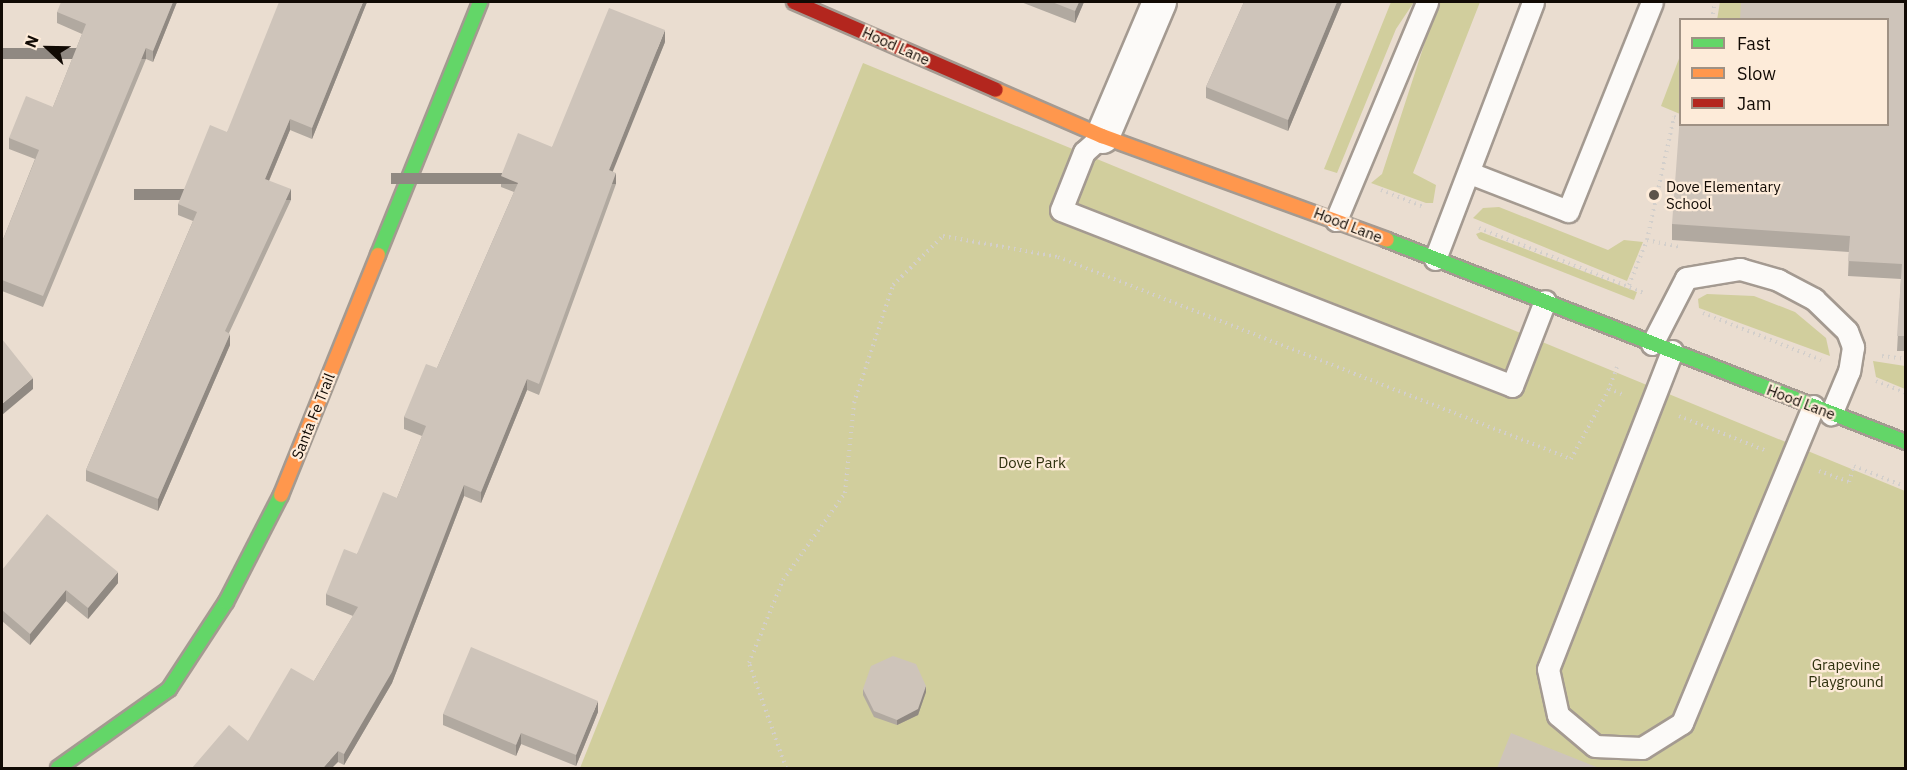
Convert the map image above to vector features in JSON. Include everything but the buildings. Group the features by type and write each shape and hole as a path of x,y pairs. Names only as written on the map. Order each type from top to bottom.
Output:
{"street":[{"name":"Santa Fe Trail","path":"58,768 169,689 226,602 273,514 480,2"},
{"name":"Hood Lane","path":"794,2 1102,136 1336,220 1905,442"},
{"path":"1102,136 1160,2"}],"lane":[{"path":"1336,220 1427,2"},
{"path":"1436,259 1470,173 1471,157 1533,2"},
{"path":"1470,173 1568,211 1652,2"},
{"path":"1102,136 1084,152 1061,210 1512,386 1545,301"},
{"path":"1740,269 1778,280 1814,299 1841,323 1853,347 1849,371 1791,461 1682,723 1642,748 1595,746 1558,715 1548,669 1650,405 1670,302 1686,278 1703,272 1740,269"}],"path":[{"path":"1712,18 1715,2"},
{"path":"1647,240 1674,117 1679,119"},
{"path":"1352,182 1452,218 1905,393"},
{"path":"786,768 749,663 783,580 845,493 854,403 893,285 943,236 1058,257 1571,459 1609,389 1645,293"},
{"path":"1609,389 1848,482 1854,466 1905,486"}],"green space":[{"path":"1391,2 1414,2 1396,29 1337,173 1324,169"},
{"path":"1438,2 1480,2 1413,173 1436,185 1433,203 1426,203 1371,183 1382,174"},
{"path":"1720,2 1742,2 1741,18 1717,18"},
{"path":"1679,59 1679,114 1661,106"},
{"name":"Dove Park","path":"863,63 1905,491 1905,768 580,768"},
{"path":"1499,207 1608,250 1624,240 1643,242 1627,281 1473,218 1483,208"},
{"path":"1481,232 1637,292 1634,300 1479,239 1476,234"},
{"path":"1707,294 1754,296 1795,312 1826,338 1830,356 1699,308 1698,299"},
{"path":"1873,361 1905,366 1905,389 1876,377"}],"traffic: fast":[{"path":"378,255 480,2"},
{"path":"1387,240 1906,442"},
{"path":"58,768 169,689 226,602 281,495"}],"traffic: slow":[{"path":"996,90 1102,136 1387,240"},
{"path":"281,495 378,255"}],"traffic: jam":[{"path":"794,2 996,90"}],"place":[{"name":"Dove Elementary School","path":"1654,195"}],"park label":[{"name":"Grapevine Playground","path":"1846,672"}]}
